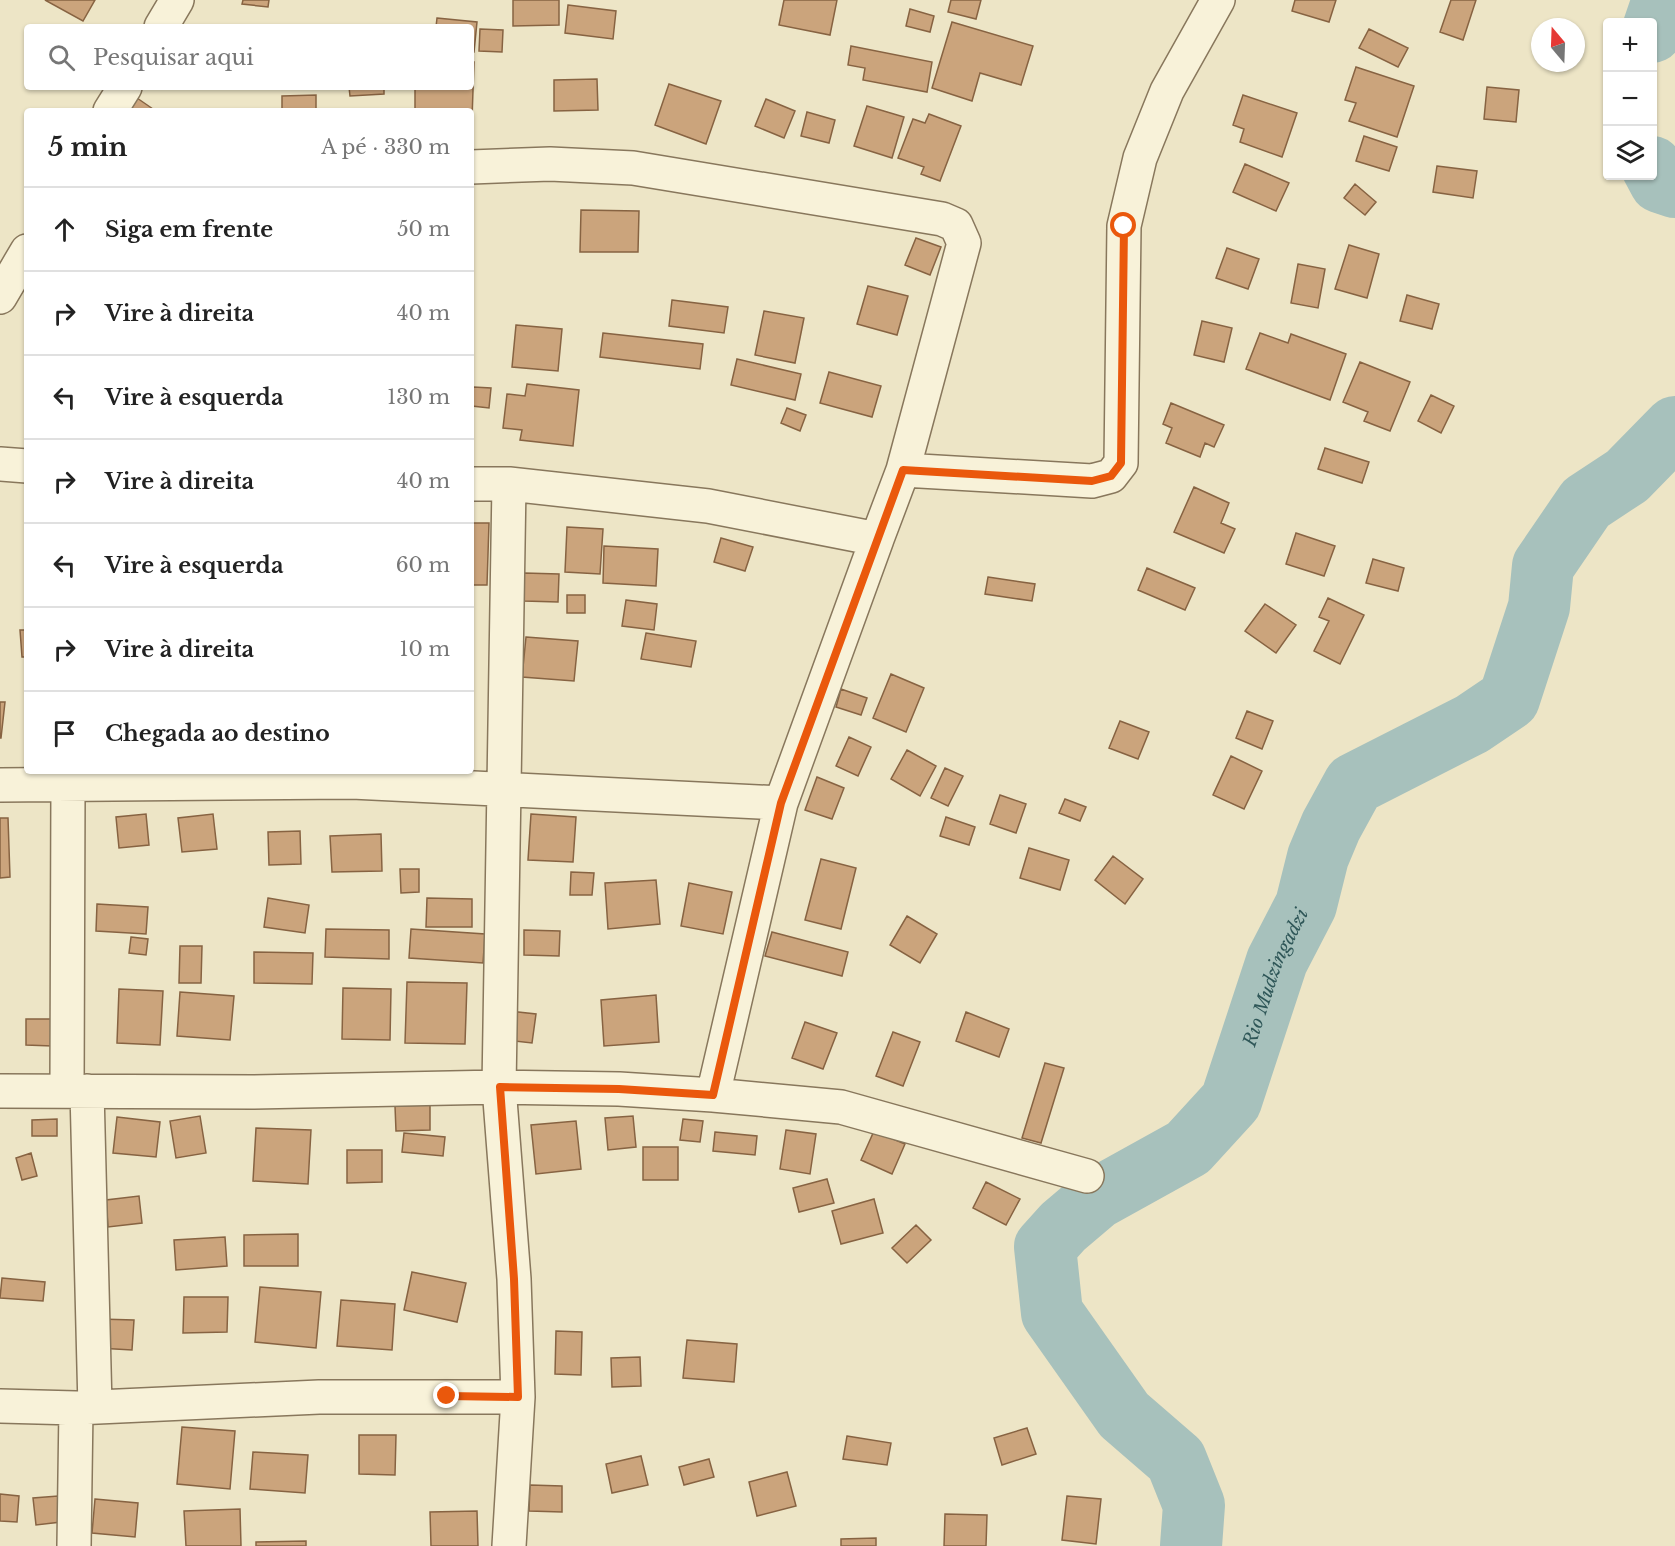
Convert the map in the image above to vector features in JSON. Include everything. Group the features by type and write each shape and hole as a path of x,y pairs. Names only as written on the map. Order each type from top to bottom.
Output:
{"street":[{"path":"163,24 177,0"},
{"path":"903,470 1092,481 1111,476 1121,463 1124,226 1140,158 1167,91 1217,0 1212,0"},
{"path":"112,108 122,90"},
{"path":"474,167 550,164 633,168 942,219 956,225 964,243 903,470 781,803 713,1095"},
{"path":"0,297 24,256"},
{"path":"0,464 24,466"},
{"path":"474,484 509,484 708,506 878,539"},
{"path":"508,1546 518,1397 514,1279 500,1087 509,484"},
{"path":"0,785 352,782 781,803"},
{"path":"68,784 85,1407 74,1546"},
{"path":"0,1091 255,1092 500,1087 619,1089 713,1095 841,1107 1087,1176"},
{"path":"0,1406 85,1407 319,1397 518,1397"}],"building":[{"path":"45,0 95,0 83,21"},
{"path":"243,0 269,0 268,7 242,4"},
{"path":"513,0 559,0 559,25 513,26"},
{"path":"784,0 837,0 830,35 779,25"},
{"path":"951,0 981,0 976,19 948,12"},
{"path":"1295,0 1336,0 1329,22 1292,11"},
{"path":"1451,0 1476,0 1463,40 1440,32"},
{"path":"568,5 616,11 613,39 565,33"},
{"path":"910,9 934,16 930,32 906,26"},
{"path":"437,18 477,22 474,52 474,24 436,24"},
{"path":"952,22 1033,46 1021,85 980,73 972,101 932,88"},
{"path":"480,29 503,30 502,52 479,51"},
{"path":"1369,29 1408,48 1398,67 1359,48"},
{"path":"851,46 932,62 927,92 863,80 865,68 848,65"},
{"path":"1356,67 1414,86 1397,137 1349,121 1356,103 1345,100"},
{"path":"597,79 598,110 554,111 554,80"},
{"path":"669,84 721,101 706,144 655,125"},
{"path":"1487,87 1519,90 1516,122 1484,119"},
{"path":"349,90 384,90 384,94 350,96"},
{"path":"415,90 473,90 472,108 415,108"},
{"path":"316,95 316,108 282,108 282,96"},
{"path":"1243,95 1297,113 1282,157 1240,142 1244,129 1233,125"},
{"path":"137,98 152,108 130,108"},
{"path":"766,99 795,111 784,138 755,126"},
{"path":"867,106 904,117 892,158 854,146"},
{"path":"807,112 835,120 829,143 801,136"},
{"path":"929,114 961,126 940,181 921,174 924,167 898,158 913,119 925,123"},
{"path":"1364,136 1397,147 1389,171 1356,161"},
{"path":"1245,164 1289,183 1276,211 1233,192"},
{"path":"1437,166 1477,171 1473,198 1433,192"},
{"path":"1355,184 1376,202 1365,215 1344,198"},
{"path":"581,210 639,211 638,252 580,252"},
{"path":"916,238 941,247 930,275 905,265"},
{"path":"1349,245 1379,254 1367,298 1335,289"},
{"path":"1227,248 1259,259 1248,289 1216,278"},
{"path":"1298,264 1325,269 1318,308 1291,303"},
{"path":"868,286 908,296 897,335 857,324"},
{"path":"1407,295 1439,304 1432,329 1400,321"},
{"path":"672,300 728,307 724,333 669,326"},
{"path":"764,311 804,318 795,363 755,355"},
{"path":"1202,321 1232,328 1224,362 1194,355"},
{"path":"516,325 562,329 558,371 512,367"},
{"path":"603,333 703,344 700,369 600,357"},
{"path":"1260,333 1288,343 1291,334 1346,354 1330,400 1246,369"},
{"path":"737,359 801,374 795,400 731,385"},
{"path":"1360,362 1410,382 1390,431 1364,421 1368,412 1343,402"},
{"path":"829,372 881,386 872,417 820,403"},
{"path":"527,384 579,390 573,446 520,440 522,430 503,428 507,394 525,396"},
{"path":"474,387 491,388 489,408 474,406"},
{"path":"1431,395 1454,406 1441,433 1418,421"},
{"path":"1171,403 1224,425 1214,447 1205,443 1200,457 1166,443 1172,428 1163,424"},
{"path":"787,408 806,415 800,431 781,423"},
{"path":"1325,448 1369,462 1362,483 1318,469"},
{"path":"1194,487 1229,503 1221,523 1235,529 1224,553 1174,532"},
{"path":"474,523 489,523 487,585 474,585"},
{"path":"567,527 603,529 600,574 565,572"},
{"path":"1296,533 1335,546 1324,576 1286,564"},
{"path":"721,538 753,547 745,571 714,562"},
{"path":"604,546 658,549 656,586 603,583"},
{"path":"1373,559 1404,568 1398,591 1366,583"},
{"path":"1147,568 1195,588 1185,610 1138,590"},
{"path":"524,573 559,574 558,602 524,601"},
{"path":"988,577 1035,584 1032,601 985,594"},
{"path":"567,595 585,595 585,613 567,613"},
{"path":"1328,598 1364,615 1340,664 1314,651 1329,621 1319,617"},
{"path":"626,600 657,604 654,630 622,626"},
{"path":"1265,604 1296,625 1276,653 1245,631"},
{"path":"20,630 24,630 24,657 22,657"},
{"path":"646,633 696,641 691,667 641,659"},
{"path":"526,637 578,641 574,681 522,677"},
{"path":"891,674 924,688 906,732 873,718"},
{"path":"841,689 867,698 861,715 836,707"},
{"path":"0,702 5,702 1,738 0,738"},
{"path":"1247,711 1273,721 1262,749 1236,738"},
{"path":"1120,721 1149,732 1138,759 1109,748"},
{"path":"849,737 871,747 858,776 836,766"},
{"path":"907,750 936,766 920,796 891,779"},
{"path":"1231,756 1262,771 1244,809 1213,795"},
{"path":"945,768 963,776 948,806 931,798"},
{"path":"817,777 844,788 832,819 805,810"},
{"path":"1000,795 1026,804 1016,833 990,824"},
{"path":"1065,799 1086,807 1080,821 1059,813"},
{"path":"146,814 149,845 119,848 116,817"},
{"path":"213,814 217,849 182,852 178,818"},
{"path":"531,814 576,817 573,862 528,860"},
{"path":"946,817 975,827 969,845 940,836"},
{"path":"0,818 8,818 10,877 0,878"},
{"path":"300,831 301,864 269,865 268,832"},
{"path":"381,834 382,871 332,872 330,836"},
{"path":"1029,848 1069,860 1060,890 1020,878"},
{"path":"1113,856 1143,879 1125,904 1095,880"},
{"path":"821,859 856,868 841,929 805,920"},
{"path":"400,869 419,869 419,892 401,893"},
{"path":"571,872 594,873 592,895 570,895"},
{"path":"656,880 660,924 608,929 605,883"},
{"path":"689,883 732,892 723,934 681,926"},
{"path":"268,898 309,905 305,933 264,927"},
{"path":"427,898 472,899 472,927 426,927"},
{"path":"97,904 148,907 146,934 96,931"},
{"path":"907,916 937,934 920,963 890,945"},
{"path":"326,929 389,930 389,959 325,957"},
{"path":"411,929 485,934 483,963 409,958"},
{"path":"524,930 560,931 559,956 524,955"},
{"path":"772,932 848,952 842,976 765,956"},
{"path":"131,937 148,939 146,955 129,953"},
{"path":"180,946 202,946 201,983 179,983"},
{"path":"254,952 313,953 312,984 254,983"},
{"path":"407,982 467,983 465,1044 405,1043"},
{"path":"343,988 391,989 390,1040 342,1039"},
{"path":"119,989 163,991 160,1045 117,1043"},
{"path":"180,992 234,996 230,1040 177,1036"},
{"path":"656,995 659,1042 604,1046 601,1000"},
{"path":"509,1011 536,1014 532,1043 505,1040"},
{"path":"966,1012 1009,1029 999,1057 956,1041"},
{"path":"26,1019 53,1019 52,1046 26,1045"},
{"path":"805,1022 837,1033 823,1069 792,1058"},
{"path":"893,1032 920,1042 903,1086 876,1076"},
{"path":"1045,1063 1064,1068 1041,1143 1022,1138"},
{"path":"430,1105 430,1130 396,1131 395,1106"},
{"path":"200,1116 206,1153 176,1158 170,1121"},
{"path":"633,1116 636,1147 608,1150 605,1118"},
{"path":"117,1117 160,1122 156,1157 113,1153"},
{"path":"57,1119 57,1136 32,1136 32,1120"},
{"path":"683,1119 703,1121 700,1142 680,1140"},
{"path":"576,1121 581,1169 536,1174 531,1125"},
{"path":"256,1128 311,1130 308,1184 253,1181"},
{"path":"786,1130 816,1134 810,1174 780,1169"},
{"path":"874,1131 905,1144 892,1174 861,1160"},
{"path":"715,1132 757,1136 755,1155 713,1151"},
{"path":"404,1133 445,1137 443,1156 402,1152"},
{"path":"643,1147 678,1147 678,1180 643,1180"},
{"path":"347,1150 382,1150 382,1182 347,1183"},
{"path":"31,1153 37,1176 22,1180 16,1158"},
{"path":"827,1179 834,1203 799,1212 793,1188"},
{"path":"986,1182 1020,1199 1006,1225 973,1208"},
{"path":"139,1196 142,1223 108,1227 106,1200"},
{"path":"874,1199 883,1233 841,1244 832,1211"},
{"path":"916,1225 931,1240 907,1263 892,1248"},
{"path":"298,1234 298,1266 244,1266 244,1235"},
{"path":"225,1237 227,1266 176,1270 174,1240"},
{"path":"412,1272 466,1283 457,1322 404,1310"},
{"path":"2,1278 45,1282 43,1301 0,1298"},
{"path":"260,1287 321,1292 316,1348 255,1342"},
{"path":"184,1297 228,1297 227,1332 183,1333"},
{"path":"341,1300 395,1304 392,1350 337,1346"},
{"path":"99,1319 134,1320 132,1350 98,1348"},
{"path":"556,1331 582,1332 581,1375 555,1374"},
{"path":"687,1340 737,1344 734,1382 683,1378"},
{"path":"640,1357 641,1386 612,1387 611,1358"},
{"path":"182,1427 235,1431 230,1489 177,1484"},
{"path":"1027,1428 1036,1454 1002,1465 994,1438"},
{"path":"359,1435 396,1435 395,1475 359,1474"},
{"path":"847,1436 891,1443 887,1465 843,1459"},
{"path":"253,1452 308,1455 305,1493 250,1489"},
{"path":"641,1456 648,1485 612,1493 606,1464"},
{"path":"709,1459 714,1477 684,1485 679,1467"},
{"path":"787,1472 796,1506 757,1516 749,1482"},
{"path":"530,1485 562,1486 562,1512 529,1511"},
{"path":"0,1494 19,1496 17,1522 0,1521"},
{"path":"58,1496 61,1522 36,1525 33,1498"},
{"path":"1067,1496 1101,1499 1096,1544 1062,1540"},
{"path":"95,1499 138,1503 135,1537 92,1533"},
{"path":"240,1509 241,1546 186,1546 184,1511"},
{"path":"477,1511 478,1546 431,1546 430,1512"},
{"path":"945,1514 987,1515 986,1546 944,1546"},
{"path":"876,1538 876,1546 841,1546 841,1539"},
{"path":"306,1541 306,1546 256,1546 256,1542"}],"waterway":[{"name":"Rio Mudzingadzi","path":"1657,18 1663,0"},
{"name":"Rio Mudzingadzi","path":"1657,176 1660,182 1675,187"},
{"name":"Rio Mudzingadzi","path":"1191,1546 1194,1505 1176,1460 1124,1415 1052,1313 1045,1247 1063,1227 1096,1199 1188,1148 1231,1101 1277,961 1306,905 1318,857 1331,826 1354,784 1472,724 1509,699 1539,607 1543,566 1586,503 1627,476 1675,427"}],"route":[{"path":"447,1396 518,1397 514,1279 500,1087 619,1089 713,1095 781,803 903,470 1092,481 1111,476 1121,463 1124,226"}]}
